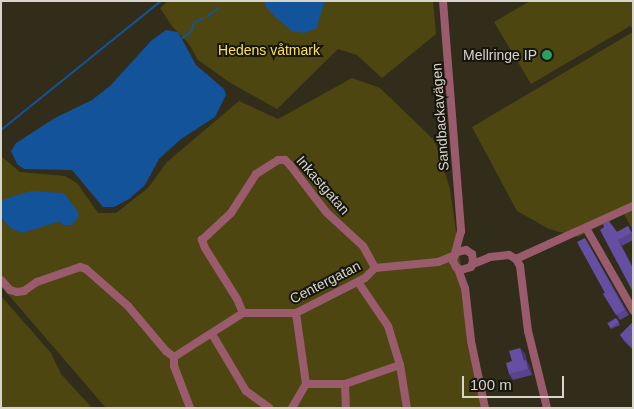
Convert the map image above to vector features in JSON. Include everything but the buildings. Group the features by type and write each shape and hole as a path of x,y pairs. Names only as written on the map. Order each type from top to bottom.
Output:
{"street":[{"name":"Sandbackavägen","path":"443,1 461,232 456,254"},
{"name":"Inkastgatan","path":"243,314 238,299 205,248 202,240 231,213 256,174 278,160 285,160 290,165 326,212 363,246 376,268"},
{"path":"516,259 633,206"},
{"path":"586,228 633,310"},
{"name":"Sandbackavägen","path":"461,232 470,253"},
{"path":"485,408 471,341 465,288 453,261 456,254 462,250 490,257 509,256 516,259 520,266 528,331 547,408"},
{"path":"465,288 472,266 470,253"},
{"name":"Centergatan","path":"243,314 296,313 358,282 376,268 438,262 456,254"},
{"path":"457,268 464,270 490,257"},
{"name":"Centergatan","path":"438,262 457,268"},
{"path":"1,280 10,290 17,292 24,291 36,282 80,267 86,269 128,306 166,351 174,357"},
{"path":"358,282 388,326 400,365 407,408"},
{"path":"292,408 306,384 296,313"},
{"path":"174,357 243,314"},
{"path":"212,334 246,391 269,408"},
{"path":"174,357 174,366 190,408"},
{"path":"306,384 345,384 400,365"},
{"path":"345,384 346,408"}],"green space":[{"name":"Hedens våtmark","path":"168,1 433,1 436,34 382,78 357,55 338,49 277,109 229,82 198,60 189,44 172,26 160,8"},
{"name":"Mellringe IP","path":"530,1 633,1 633,29 630,26 531,84 494,22"},
{"path":"633,32 633,230 624,214 578,237 549,229 517,211 472,127"},
{"path":"352,78 380,88 435,141 450,189 481,408 106,408 1,286 1,218 10,228 58,222 66,226 72,225 1,204 1,156 20,172 65,176 77,183 98,213 116,213 148,188 167,162 239,101 278,119"},
{"path":"1,296 51,353 61,374 92,408 1,408"}],"water":[{"path":"264,1 325,1 316,29 304,33 292,31 274,16 266,7"},
{"path":"166,30 178,32 196,65 224,89 226,95 215,117 181,139 159,159 145,185 129,199 114,207 103,207 72,170 24,169 17,164 11,151 16,143 55,118 92,100 110,86 151,41"},
{"path":"31,191 64,193 79,213 77,219 72,225 66,226 58,222 22,233 10,228 1,218 1,204 4,199"}],"waterway":[{"path":"1,130 161,1"},
{"path":"208,16 218,8"},
{"path":"181,39 191,32 194,23 203,18"}],"place":[{"name":"Mellringe IP","path":"547,55"}]}
